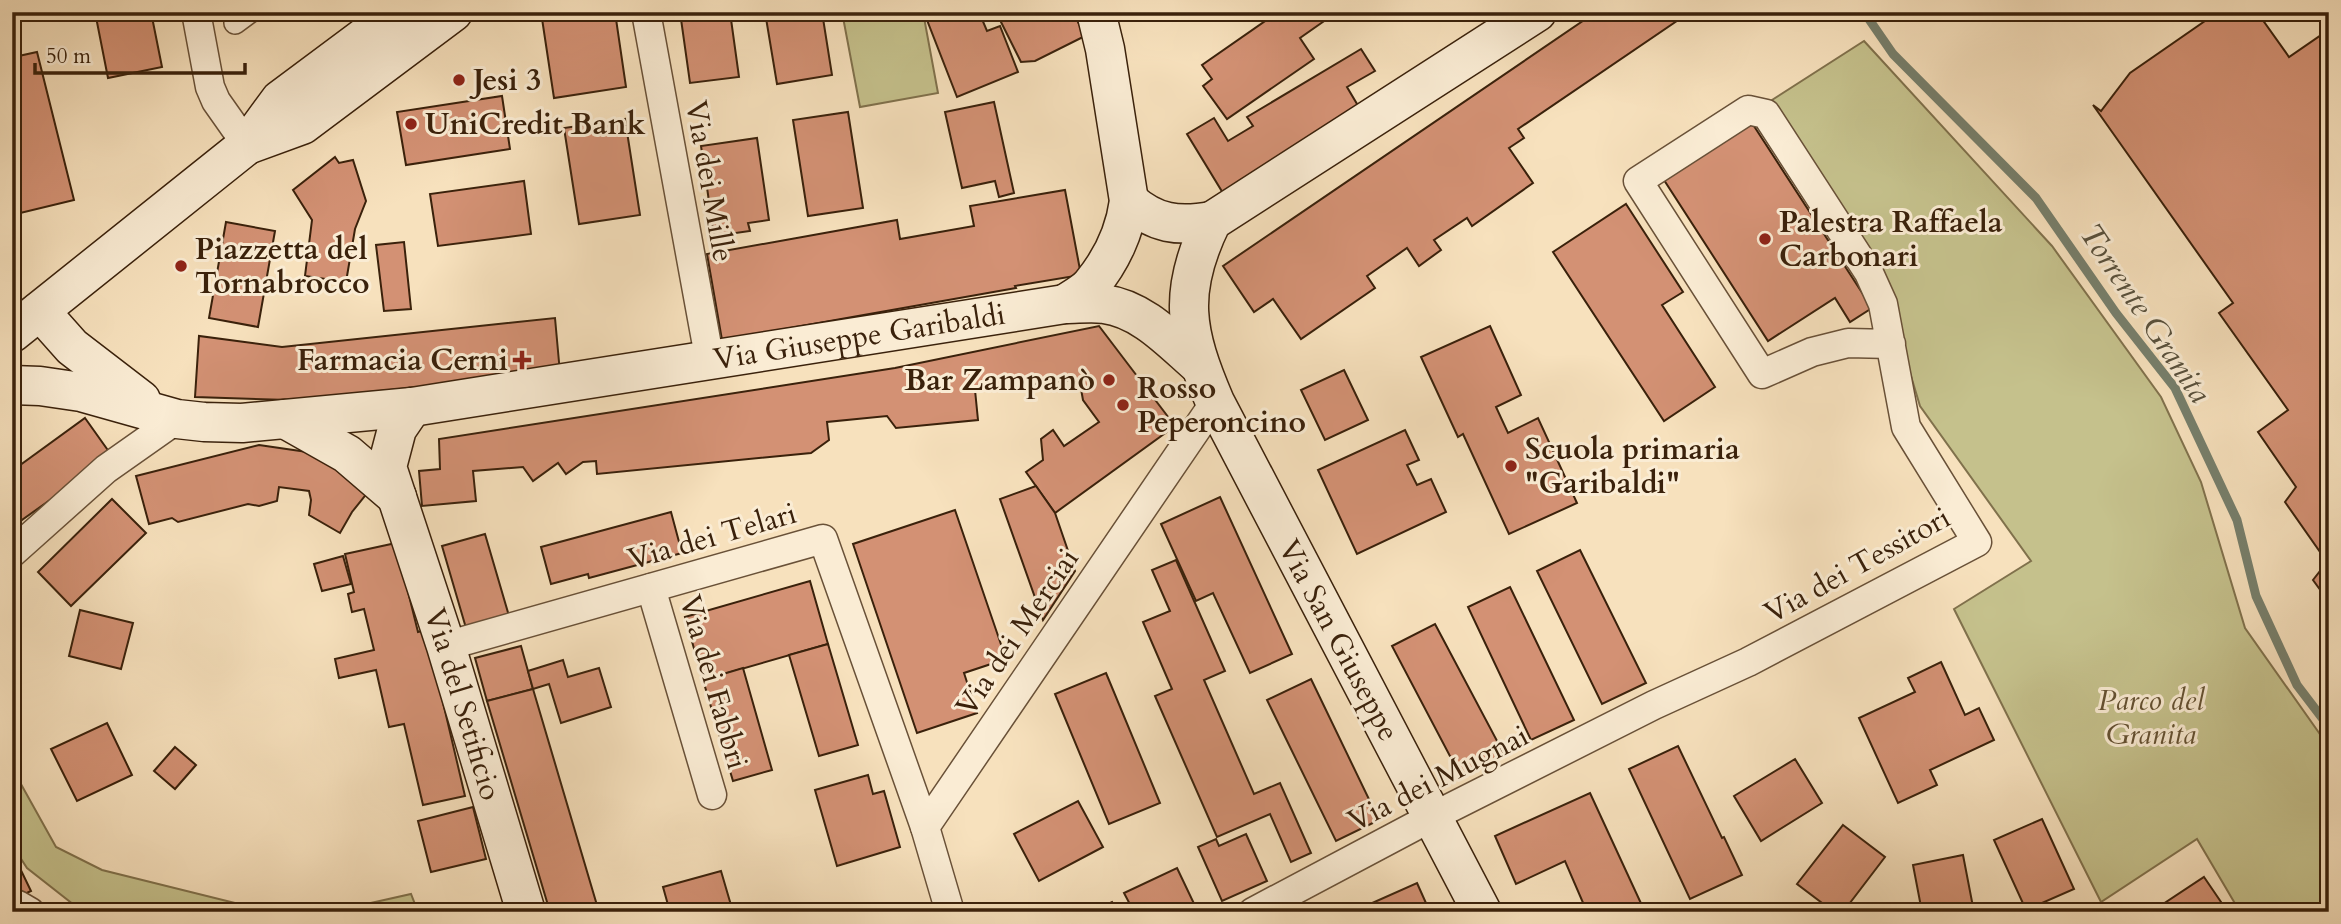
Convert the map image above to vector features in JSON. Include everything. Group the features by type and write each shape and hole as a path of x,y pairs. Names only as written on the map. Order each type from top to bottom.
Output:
{"main road":[{"path":"177,419 136,397 72,347 26,322 247,145 280,100 398,12"},
{"path":"247,145 302,125 453,12"},
{"path":"1065,304 1090,286 1118,242 1129,201 1096,12"},
{"path":"1129,201 1145,215 1168,222 1188,225 1212,221 1537,12"},
{"path":"1200,366 1187,308 1191,275 1200,245 1212,221"},
{"name":"Via Giuseppe Garibaldi","path":"177,419 242,422 412,407 1065,304 1104,303 1123,309 1150,323 1200,366"},
{"name":"Via San Giuseppe","path":"1200,366 1215,402 1482,912"},
{"path":"12,385 81,392 177,419"},
{"name":"Via del Setificio","path":"412,407 397,429 387,467 446,646 526,912"},
{"path":"285,419 347,454 397,497"}],"street":[{"path":"196,12 210,87 216,101 247,145"},
{"name":"Via dei Mille","path":"646,12 710,362"},
{"name":"Via dei Tessitori","path":"1654,705 1748,662 1977,542 1906,427 1891,344 1883,304 1869,273 1766,114 1748,110 1638,181 1762,374 1812,352 1848,343 1891,344"},
{"path":"113,400 128,426 128,452"},
{"name":"Via dei Merciai","path":"925,827 1215,402"},
{"path":"12,553 128,452 177,419"},
{"name":"Via dei Telari","path":"446,646 823,539 925,827"},
{"name":"Via dei Fabbri","path":"651,588 712,795"},
{"name":"Via dei Mugnai","path":"1253,912 1432,817 1654,705"},
{"path":"925,827 950,912"},
{"path":"12,908 18,905 30,912"}],"green space":[{"path":"842,12 923,12 938,93 860,107"},
{"name":"Parco del Granita","path":"1864,41 2052,246 2161,397 2201,482 2245,628 2329,747 2329,912 2240,912 2197,839 2101,902 1954,609 2031,561 1920,406 1880,273 1772,100"},
{"path":"12,768 56,847 102,870 243,905 344,909 411,894 418,912 83,912 27,868 12,845"}],"building":[{"path":"95,12 151,12 162,67 108,78"},
{"path":"541,12 615,12 626,87 554,98"},
{"path":"680,12 730,12 739,77 690,83"},
{"path":"765,12 822,12 832,75 777,84"},
{"path":"947,12 979,12 987,31 1000,26 1018,72 957,97 927,20"},
{"path":"996,12 1073,12 1085,36 1035,61 1021,62"},
{"path":"1278,12 1337,12 1300,38 1314,59 1227,119 1203,86 1212,79 1202,65"},
{"path":"1596,12 1690,12 1518,129 1524,138 1509,148 1533,183 1472,226 1467,218 1434,240 1441,250 1419,266 1407,248 1367,276 1375,288 1301,339 1273,299 1254,312 1223,266"},
{"path":"2218,12 2257,12 2289,57 2327,31 2329,34 2329,602 2313,580 2327,562 2285,502 2296,487 2258,432 2288,410 2219,313 2233,303 2093,105 2101,111 2130,73"},
{"path":"1361,49 1375,71 1347,87 1360,109 1226,198 1187,134 1214,118 1228,141 1253,126 1247,117"},
{"path":"12,51 14,57 37,52 74,200 12,215"},
{"path":"502,96 510,149 406,165 397,112"},
{"path":"994,102 1014,193 999,197 995,181 962,188 945,112"},
{"path":"848,112 863,208 808,216 793,120"},
{"path":"625,119 640,215 579,224 564,128"},
{"name":"Palestra Raffaela Carbonari","path":"1752,123 1872,308 1850,322 1835,298 1768,341 1664,180"},
{"path":"757,138 769,220 748,223 750,231 714,236 701,146"},
{"path":"335,157 339,163 353,160 366,201 355,229 346,282 305,276 312,220 293,190"},
{"path":"524,181 531,234 438,246 430,194"},
{"path":"1065,190 1081,275 722,340 707,254 897,220 900,239 974,226 970,206"},
{"path":"1626,204 1683,292 1662,305 1715,387 1664,421 1553,252"},
{"path":"226,222 275,231 258,327 209,318"},
{"path":"404,242 411,309 384,311 376,245"},
{"path":"555,318 560,373 289,400 195,397 199,336 282,347"},
{"path":"1099,326 1175,426 1055,513 1026,472 1043,460 1041,439 1053,430 1064,446 1099,422 1083,400 1081,389 1075,380 975,390 978,420 896,428 887,416 827,422 829,440 811,453 597,474 596,461 583,462 566,474 558,463 533,481 523,467 473,471 476,501 422,506 419,471 440,469 439,439 895,368"},
{"path":"1490,326 1521,395 1496,407 1508,433 1538,418 1577,503 1509,534 1463,434 1458,437 1421,357"},
{"path":"1344,370 1368,420 1325,440 1301,390"},
{"path":"85,418 112,456 12,527 12,471"},
{"path":"1405,430 1419,460 1407,465 1417,485 1431,479 1446,512 1357,554 1318,470"},
{"path":"259,445 314,453 372,487 352,512 340,533 309,515 309,491 279,487 277,501 259,506 248,504 178,522 172,518 149,524 136,476"},
{"path":"1036,486 1055,513 1075,571 1043,620 1000,499"},
{"path":"1220,497 1292,654 1250,673 1213,593 1196,601 1161,524"},
{"path":"112,499 146,533 71,606 38,572"},
{"path":"955,510 1006,659 964,673 977,713 917,733 853,544"},
{"path":"671,512 682,553 589,578 588,574 551,584 541,547"},
{"path":"485,534 509,616 466,628 442,546"},
{"path":"396,543 418,632 426,630 465,796 423,805 404,724 389,727 376,670 339,678 335,659 374,650 364,609 352,612 348,594 354,592 345,554"},
{"path":"1580,550 1646,683 1602,704 1537,571"},
{"path":"343,556 351,584 322,591 314,564"},
{"path":"1176,560 1225,671 1204,680 1254,794 1280,783 1311,853 1291,862 1270,814 1217,837 1155,696 1172,689 1143,622 1170,611 1152,570"},
{"path":"810,581 828,644 703,680 685,617"},
{"path":"1510,587 1574,720 1531,740 1468,607"},
{"path":"80,610 133,623 121,669 69,656"},
{"path":"1435,624 1504,754 1461,777 1392,646"},
{"path":"828,644 858,745 819,756 789,655"},
{"path":"521,646 533,689 487,701 475,658"},
{"path":"563,660 568,677 599,668 611,707 561,723 549,684 533,689 528,671"},
{"path":"1941,662 1965,715 1979,708 1994,740 1930,770 1937,785 1898,803 1859,718 1915,692 1908,678"},
{"path":"743,668 772,770 733,781 703,680"},
{"path":"1106,673 1160,803 1109,824 1055,694"},
{"path":"1311,679 1379,820 1336,841 1267,700"},
{"path":"533,689 599,912 550,912 487,701"},
{"path":"107,723 132,775 77,801 51,749"},
{"path":"1678,746 1742,875 1690,899 1629,769"},
{"path":"175,747 196,765 175,789 154,771"},
{"path":"1795,759 1822,803 1761,841 1734,796"},
{"path":"868,775 873,794 884,791 900,847 837,866 815,790"},
{"path":"1590,793 1645,912 1587,912 1565,861 1516,884 1495,836"},
{"path":"1078,801 1103,847 1039,881 1014,834"},
{"path":"473,807 486,859 431,872 418,821"},
{"path":"2042,819 2074,889 2026,910 1994,840"},
{"path":"1843,825 1885,857 1843,912 1834,912 1797,884"},
{"path":"1246,834 1267,881 1222,901 1198,847 1216,839 1219,846"},
{"path":"1963,855 1974,912 1922,912 1913,865"},
{"path":"16,860 31,891 12,900 12,861"},
{"path":"1177,868 1198,912 1134,912 1124,893"},
{"path":"721,871 733,912 670,912 663,887"},
{"path":"2204,877 2221,902 2207,912 2151,912"},
{"path":"1417,883 1430,912 1352,912"},
{"path":"1112,902 1117,912 1091,912"},
{"path":"641,905 643,912 620,912"}],"waterway":[{"name":"Torrente Granita","path":"1864,12 1893,54 2036,198 2116,313 2175,388 2237,520 2256,596 2297,685 2329,727"}],"place":[{"name":"Jesi 3","path":"459,80"},
{"name":"UniCredit Bank","path":"411,124"},
{"name":"Palestra Raffaela Carbonari","path":"1765,239"},
{"name":"Piazzetta del Tornabrocco","path":"181,266"},
{"name":"Farmacia Cerni","path":"522,360"},
{"name":"Bar Zampanò","path":"1109,380"},
{"name":"Rosso Peperoncino","path":"1123,405"},
{"name":"Scuola primaria \"Garibaldi\"","path":"1511,466"}]}
